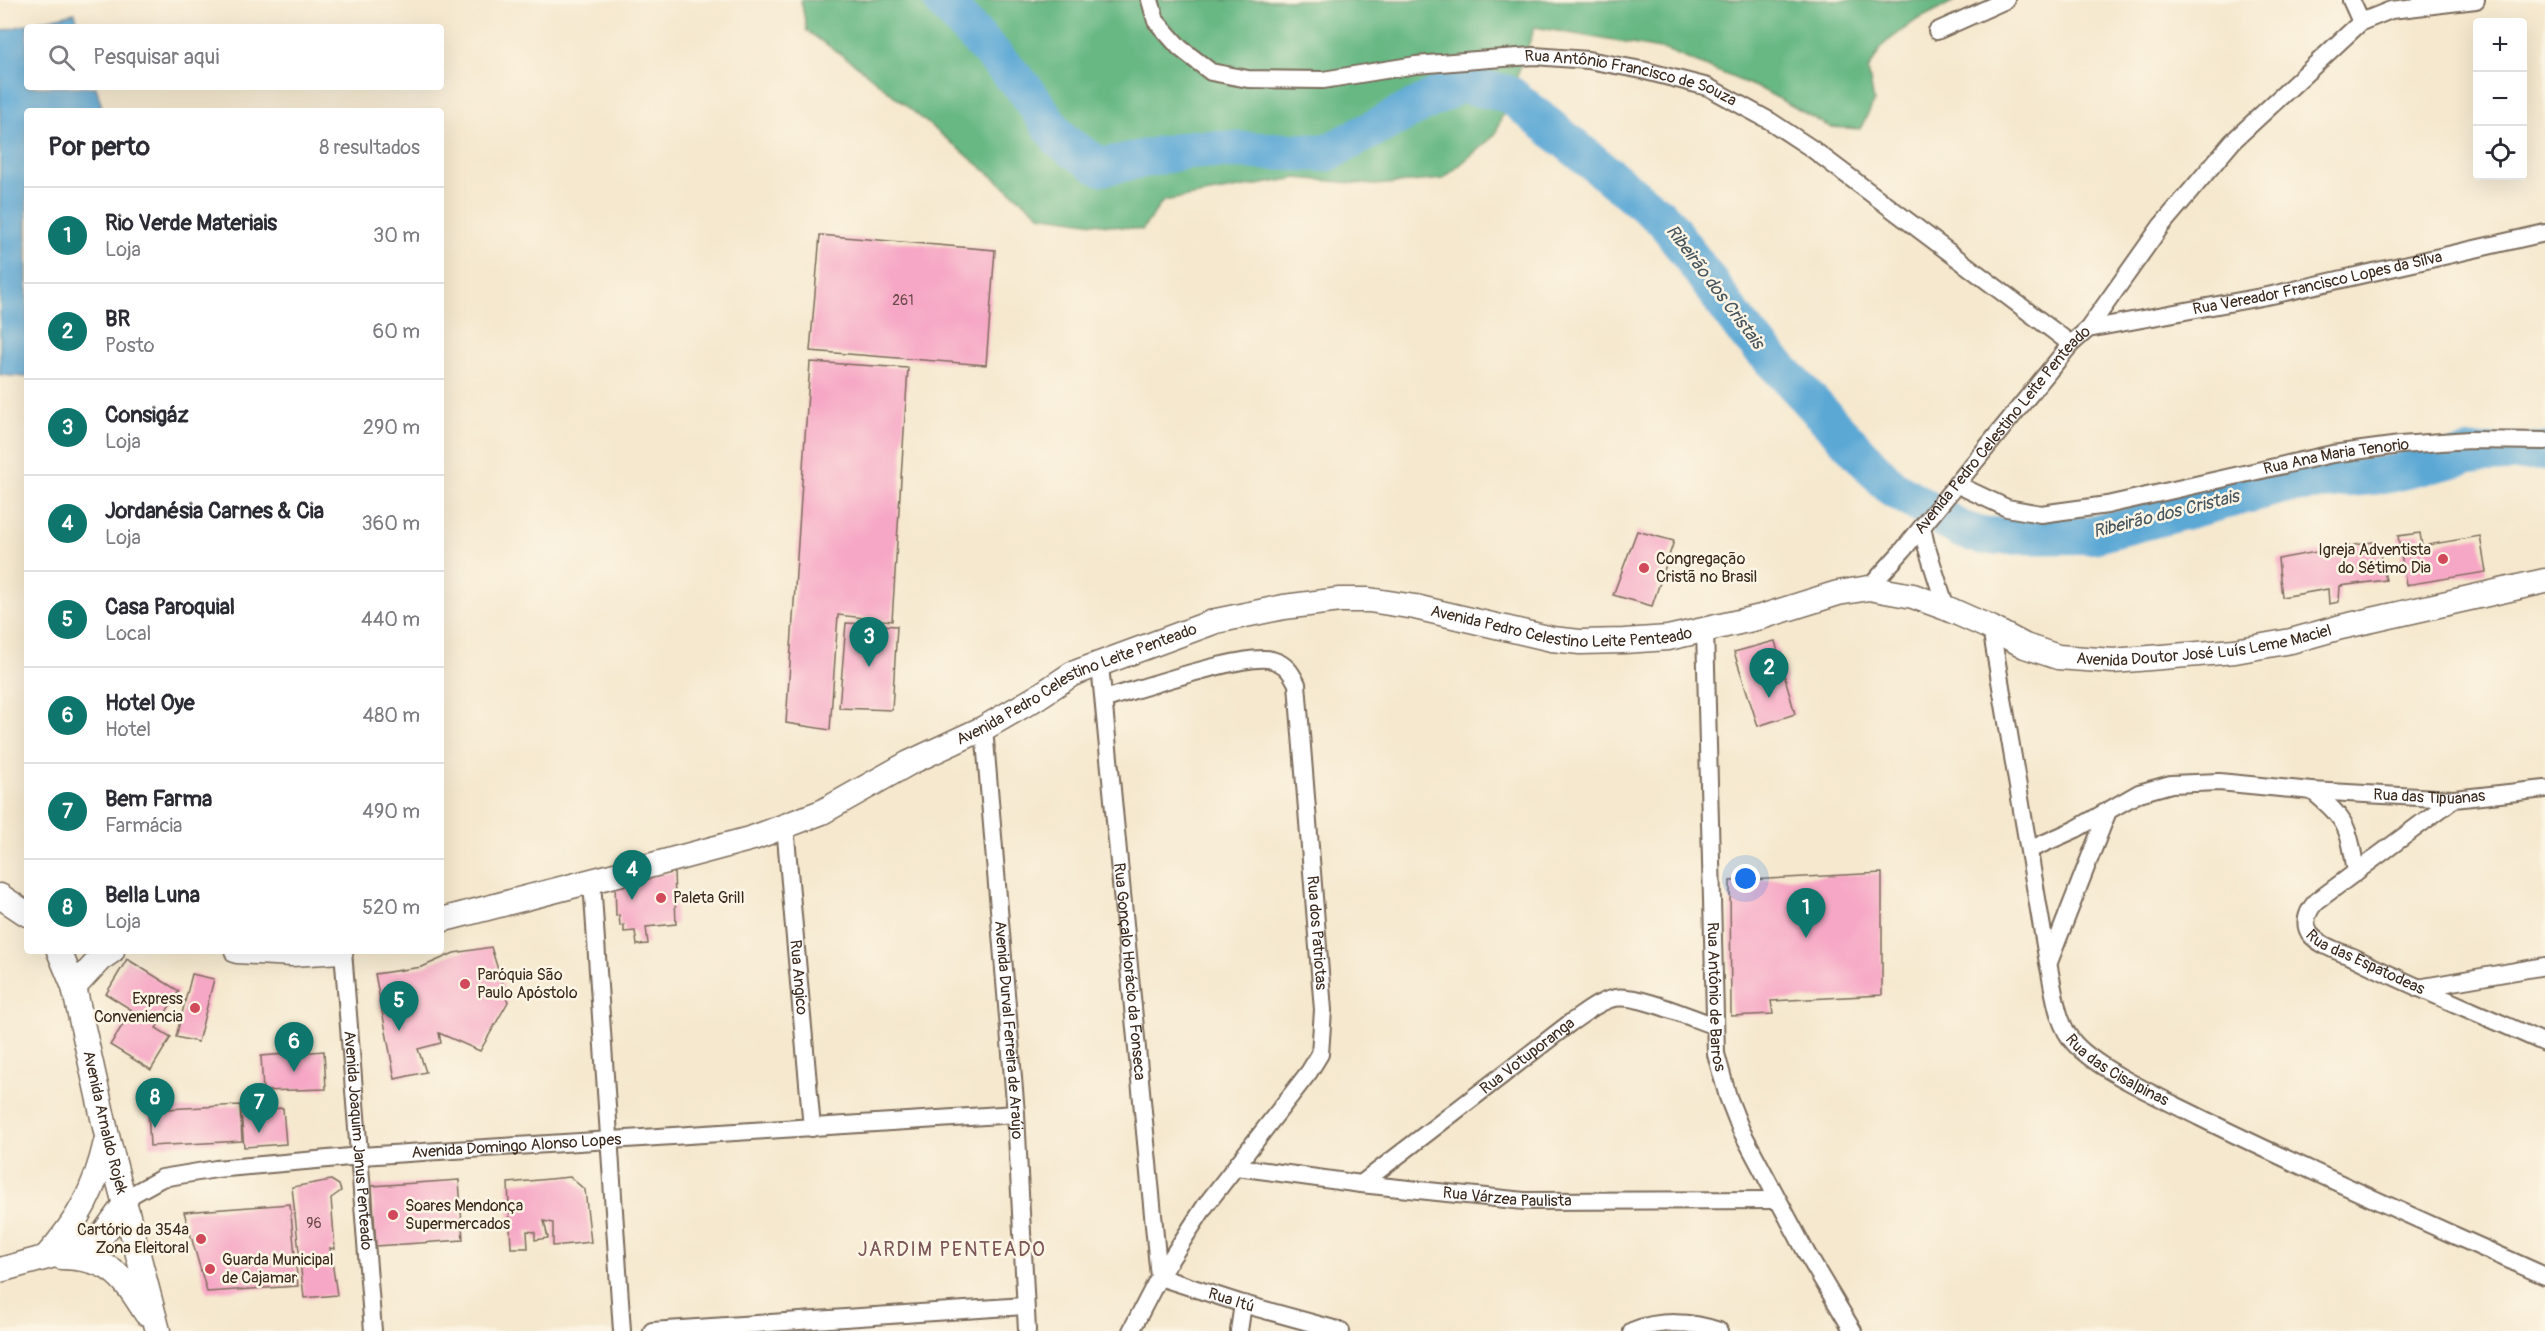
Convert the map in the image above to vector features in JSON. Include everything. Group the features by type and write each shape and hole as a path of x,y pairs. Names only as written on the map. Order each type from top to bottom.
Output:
{"street":[{"name":"Rua Antônio Francisco de Souza","path":"1150,0 1156,21 1180,48 1211,72 1248,79 1323,80 1416,65 1534,56 1588,60 1642,70 1708,87 1770,121 1811,148 2071,344"},
{"path":"1937,31 2006,0"},
{"path":"2351,0 2361,22"},
{"name":"Avenida Pedro Celestino Leite Penteado","path":"444,919 753,838 822,812 909,763 984,728 1072,674 1216,621 1284,607 1340,600 1369,600 1415,607 1552,639 1580,642 1668,638 1761,617 1838,593 1869,588 1924,525 2071,344 2088,329 2161,226 2233,141 2361,22 2391,10 2476,0"},
{"name":"Rua Vereador Francisco Lopes da Silva","path":"2088,329 2271,295 2545,233"},
{"name":"Rua Ana Maria Tenorio","path":"1951,491 2007,508 2041,514 2108,505 2332,454 2400,445 2469,440 2545,441"},
{"path":"1924,525 1926,545 1946,608"},
{"name":"Avenida Doutor José Luís Leme Maciel","path":"1869,588 1913,596 1946,608 2025,646 2058,657 2112,661 2235,651 2291,641 2341,627 2545,581"},
{"name":"Rua das Cisalpinas","path":"1991,628 2031,849 2048,963 2059,1014 2075,1044 2098,1062 2157,1095 2296,1165 2545,1276"},
{"name":"Rua Antônio de Barros","path":"1705,629 1716,1054 1728,1097 1741,1130 1807,1254 1853,1331"},
{"name":"Rua dos Patriotas","path":"1105,699 1246,659 1271,659 1290,668 1297,684 1323,1010 1320,1054 1309,1072 1205,1206 1159,1276 1131,1331"},
{"name":"Rua Gonçalo Horácio da Fonseca","path":"1100,665 1159,1276"},
{"name":"Avenida Durval Ferreira de Araújo","path":"984,728 1016,1113 1027,1331"},
{"name":"Rua das Tipuanas","path":"2031,849 2076,829 2139,793 2171,784 2219,782 2312,791 2454,800 2545,789"},
{"path":"2312,791 2343,820 2350,838 2356,872"},
{"name":"Rua das Espatodeas","path":"2454,800 2317,901 2309,910 2306,920 2310,933 2321,942 2417,988 2544,1038"},
{"path":"2048,963 2108,811"},
{"name":"Rua Angico","path":"785,826 812,1128"},
{"path":"592,881 622,1331"},
{"path":"0,896 24,912"},
{"name":"Avenida Arnaldo Rojek","path":"60,954 74,987 107,1136 157,1331"},
{"path":"74,987 107,954"},
{"name":"Avenida Joaquim Janus Penteado","path":"342,954 361,1156 373,1331"},
{"path":"2417,988 2545,966"},
{"name":"Rua Votuporanga","path":"1361,1184 1570,1023 1600,1004 1615,998 1632,998 1715,1026"},
{"name":"Avenida Domingo Alonso Lopes","path":"37,1259 84,1247 98,1239 114,1222 133,1194 162,1178 216,1169 361,1156 609,1142 1016,1113"},
{"path":"0,1270 37,1259 66,1235 83,1209 98,1176 107,1136"},
{"name":"Rua Várzea Paulista","path":"1237,1167 1361,1184 1524,1201 1778,1200"},
{"name":"Avenida Arnaldo Rojek","path":"37,1259 83,1257 111,1269 132,1292 157,1331"},
{"name":"Rua Itú","path":"1159,1276 1243,1304 1341,1331"},
{"path":"1239,1331 1243,1304"},
{"path":"652,1331 1025,1306"},
{"path":"1632,1331 1669,1323 1700,1324 1719,1331"}],"green space":[{"path":"801,0 1956,0 1915,21 1884,44 1868,70 1874,102 1860,129 1830,127 1763,90 1666,50 1535,27 1495,135 1443,179 1375,185 1297,178 1163,201 1142,230 1040,215 855,64 807,31"}],"water":[{"path":"75,13 78,24 29,24"},
{"path":"24,25 24,90 97,90 102,108 24,108 24,377 0,375 0,31"}],"building":[{"path":"820,235 995,250 986,365 810,351"},
{"path":"810,362 908,368 892,621 838,615 830,730 786,723"},
{"name":"Congregação Cristã no Brasil","path":"1637,531 1674,541 1652,606 1613,595"},
{"name":"Igreja Adventista do Sétimo Dia","path":"2420,533 2422,546 2480,536 2486,572 2406,585 2398,536"},
{"path":"2377,541 2386,580 2340,586 2339,602 2329,604 2328,589 2282,597 2278,559"},
{"path":"846,623 897,626 892,710 839,708"},
{"path":"1775,641 1795,714 1758,726 1734,652"},
{"path":"674,872 676,924 646,927 648,944 637,945 635,931 624,932 624,925 620,926 619,915 616,916 615,882"},
{"path":"1882,873 1882,995 1771,1001 1773,1014 1731,1016 1730,881"},
{"name":"Paróquia São Paulo Apóstolo","path":"491,947 508,1002 480,1051 439,1033 441,1043 418,1049 426,1072 395,1079 375,974 422,967 454,953"},
{"path":"127,959 179,991 156,1028 171,1037 151,1070 110,1045 132,1010 106,994"},
{"name":"Express Conveniencia","path":"192,974 214,979 198,1042 176,1037"},
{"path":"324,1051 326,1089 263,1091 261,1056"},
{"path":"240,1105 242,1141 150,1146 148,1110"},
{"path":"283,1108 286,1144 244,1147 241,1111"},
{"path":"570,1177 585,1190 591,1242 553,1246 553,1223 544,1221 548,1238 535,1240 535,1232 527,1231 528,1248 511,1248 508,1183"},
{"path":"331,1180 339,1185 341,1191 331,1198 335,1249 330,1248 337,1295 304,1298 292,1187"},
{"path":"459,1180 463,1240 376,1246 372,1186"},
{"path":"290,1204 298,1286 207,1292 184,1212"}],"waterway":[{"name":"Ribeirão dos Cristais","path":"942,0 1025,89 1061,141 1101,167 1193,149 1327,153 1460,84 1509,94 1665,221 1742,328 1891,487 1960,529 1982,536 2092,535 2283,485 2389,474 2469,455 2545,451"}],"place":[{"name":"Igreja Adventista do Sétimo Dia","path":"2443,559"},
{"name":"Congregação Cristã no Brasil","path":"1644,568"},
{"name":"Consigáz","path":"869,667"},
{"name":"BR","path":"1769,698"},
{"name":"Paleta Grill","path":"661,898"},
{"name":"Jordanésia Carnes & Cia","path":"632,900"},
{"name":"Rio Verde Materiais","path":"1806,938"},
{"name":"Paróquia São Paulo Apóstolo","path":"465,984"},
{"name":"Express Conveniencia","path":"195,1008"},
{"name":"Casa Paroquial","path":"399,1031"},
{"name":"Hotel Oye","path":"294,1072"},
{"name":"Bella Luna","path":"155,1128"},
{"name":"Bem Farma","path":"259,1133"},
{"name":"Soares Mendonça Supermercados","path":"393,1215"},
{"name":"Cartório da 354ª Zona Eleitoral","path":"201,1239"},
{"name":"Guarda Municipal de Cajamar","path":"210,1269"}],"district":[{"name":"JARDIM PENTEADO","path":"952,1249"}]}
